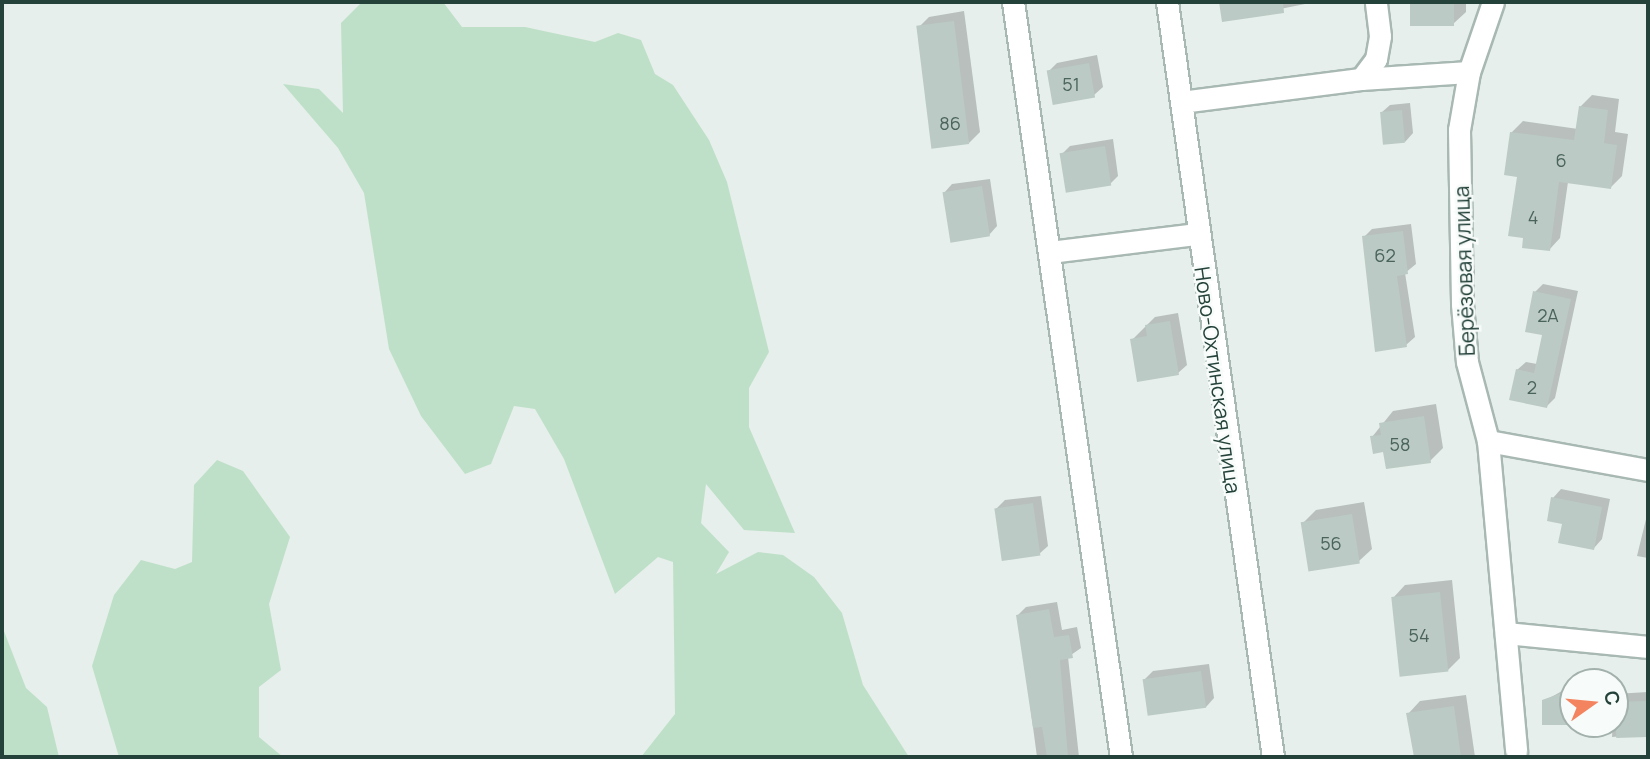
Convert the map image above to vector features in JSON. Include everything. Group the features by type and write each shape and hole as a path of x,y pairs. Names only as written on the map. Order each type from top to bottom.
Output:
{"street":[{"path":"1013,2 1121,757"},
{"name":"Ново-Охтинская улица","path":"1167,2 1273,757"},
{"path":"1361,79 1376,59 1380,36 1376,2"},
{"name":"Берёзовая улица","path":"1493,2 1469,72 1459,130 1462,304 1467,362 1488,441 1516,751"},
{"path":"1181,102 1361,79 1469,72"},
{"path":"1050,252 1198,234"},
{"path":"1488,441 1648,470"},
{"path":"1506,632 1648,647"}],"green space":[{"path":"362,2 443,2 462,27 525,27 595,42 618,33 641,40 655,74 673,85 709,140 727,182 769,352 749,388 749,427 795,533 744,530 706,484 701,523 729,552 716,574 758,552 783,555 814,577 842,613 863,685 909,757 641,757 675,714 673,562 658,557 615,594 564,459 535,409 514,406 491,464 465,474 421,416 389,349 364,193 338,148 283,84 319,89 343,113 341,23"},
{"path":"217,460 243,471 290,537 269,604 281,670 259,687 259,737 283,757 119,757 92,666 114,595 141,560 175,569 192,562 194,485"},
{"path":"2,626 26,688 47,707 59,757 2,757"}],"building":[{"path":"1219,2 1283,2 1284,13 1222,22"},
{"path":"1410,2 1454,2 1454,26 1410,26"},
{"path":"954,21 969,144 931,149 916,26"},
{"path":"1089,63 1095,97 1053,105 1047,70"},
{"path":"1579,106 1608,110 1604,143 1617,145 1611,189 1559,182 1550,251 1522,248 1523,238 1508,236 1517,177 1504,175 1510,132 1574,140"},
{"path":"1402,110 1405,143 1383,145 1380,112"},
{"path":"1105,146 1111,186 1066,193 1060,153"},
{"path":"982,186 990,236 950,243 942,192"},
{"path":"1403,231 1408,274 1397,276 1407,347 1375,352 1362,236"},
{"path":"1533,291 1571,299 1547,408 1509,400 1516,369 1534,373 1542,335 1525,332"},
{"path":"1170,321 1179,375 1137,382 1130,339 1147,336 1145,325"},
{"path":"1424,416 1431,463 1386,469 1383,452 1373,454 1370,436 1381,435 1379,423"},
{"path":"1551,497 1602,507 1594,550 1558,543 1562,524 1547,521"},
{"path":"1033,503 1040,555 1002,561 994,508"},
{"path":"1352,514 1360,563 1308,572 1301,522"},
{"path":"1440,592 1448,672 1400,677 1391,597"},
{"path":"1049,609 1054,637 1069,635 1073,658 1060,660 1068,757 1047,757 1042,727 1033,728 1016,615"},
{"path":"1201,671 1206,708 1148,716 1143,679"},
{"path":"1559,694 1559,725 1542,725 1542,700"},
{"path":"1646,701 1647,737 1629,738 1629,702"},
{"path":"1454,706 1461,757 1414,757 1406,713"}]}
